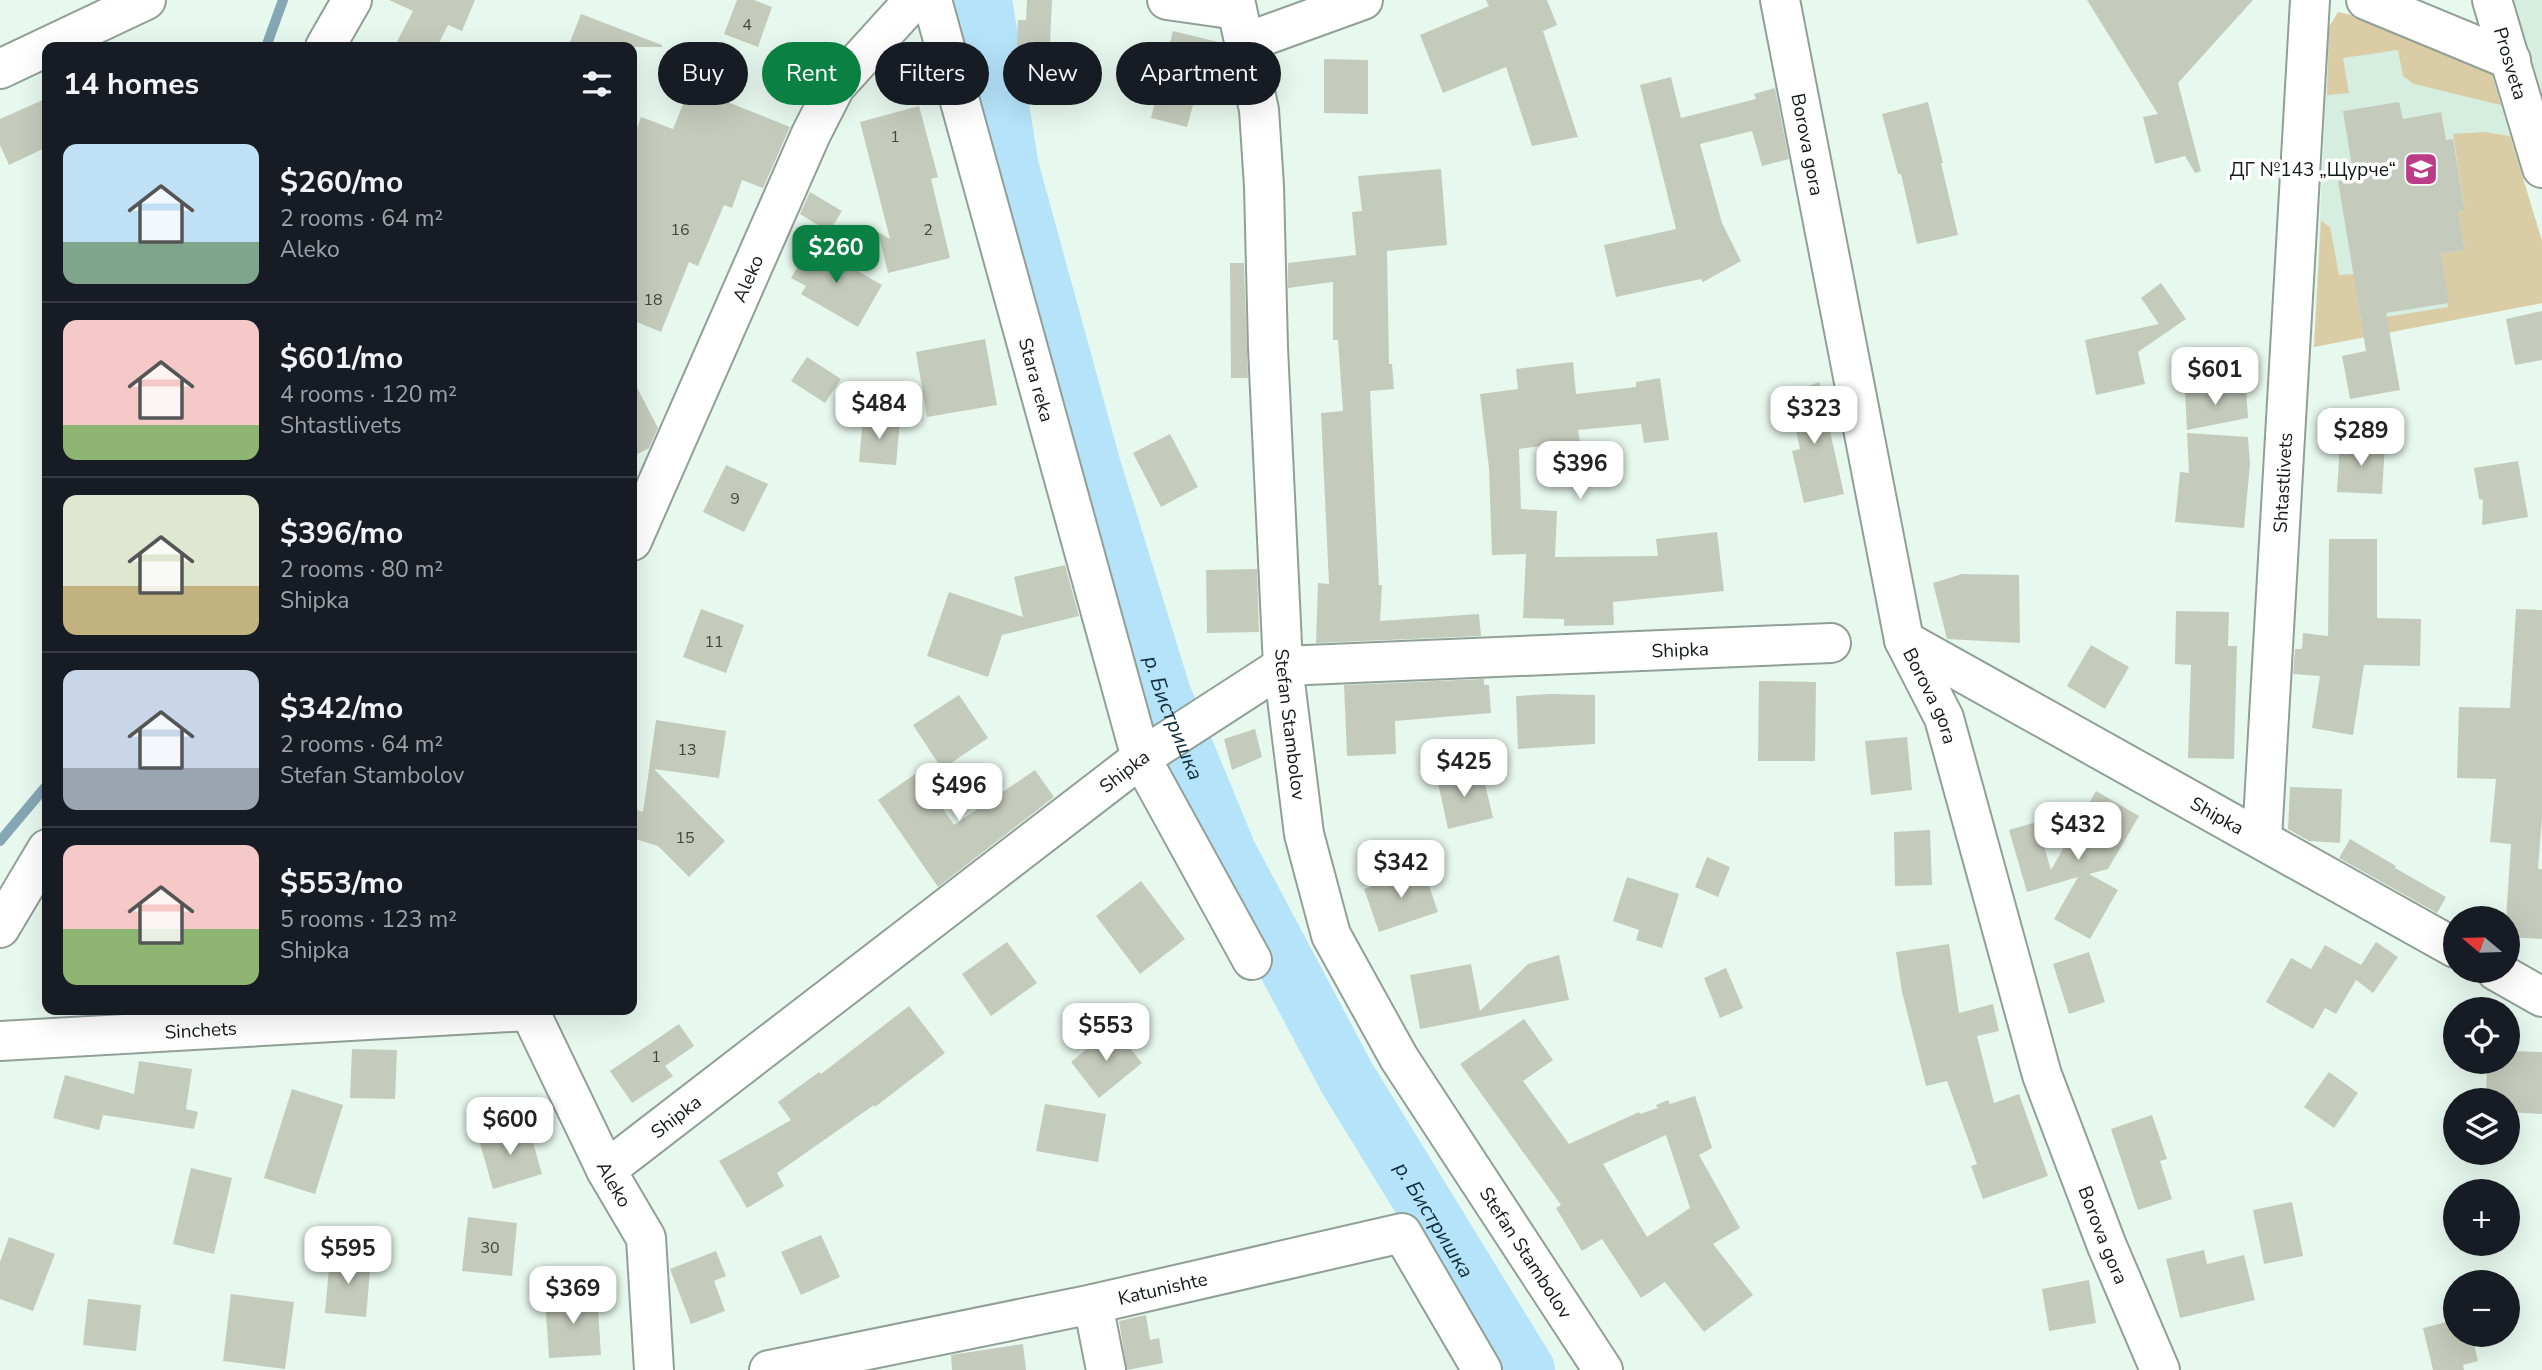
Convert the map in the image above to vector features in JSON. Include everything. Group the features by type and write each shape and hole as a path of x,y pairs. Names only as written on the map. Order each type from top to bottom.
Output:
{"street":[{"path":"57,42 146,0"},
{"path":"328,42 352,0"},
{"name":"Aleko","path":"637,521 648,478 835,87 914,0"},
{"name":"Stara reka","path":"932,0 1148,754 1252,960"},
{"path":"1167,0 1239,18 1363,0"},
{"name":"Borova gora","path":"1780,0 1904,640 1944,718 2042,1075 2107,1246 2160,1370"},
{"name":"Shtastlivets","path":"2262,839 2309,0"},
{"path":"2366,0 2511,60"},
{"name":"Prosveta","path":"2492,0 2542,165"},
{"name":"Stefan Stambolov","path":"1239,18 1259,110 1283,666 1304,834 1331,935 1399,1058 1603,1370"},
{"path":"0,69 42,49"},
{"name":"Shipka","path":"1904,640 2443,941"},
{"name":"Shipka","path":"606,1170 1148,754 1283,666 1831,643"},
{"path":"0,928 42,857"},
{"path":"2519,984 2542,997"},
{"name":"Sinchets","path":"0,1041 443,1015"},
{"name":"Aleko","path":"530,1015 606,1170 646,1238 654,1370"},
{"name":"Katunishte","path":"769,1370 1093,1304 1402,1233 1482,1370"},
{"path":"1093,1304 1106,1370"}],"shaded area":[{"path":"2506,0 2542,0 2542,106"},
{"name":"ДГ №143 „Щурче“","path":"2338,12 2489,65 2542,241 2542,303 2314,347 2329,27"},
{"path":"2338,12 2361,17 2489,65 2501,105 2414,84 2403,76 2398,50 2343,58 2349,93 2327,95 2329,27"},
{"path":"2484,132 2510,136 2542,241 2542,303 2314,347 2321,221 2330,227 2339,275 2354,274 2361,321 2448,307 2441,254 2465,250 2458,212 2465,211 2453,134"}],"building":[{"path":"389,0 475,0 462,31 448,25 440,42 397,42 413,11"},
{"path":"737,0 754,0 772,7 758,47 724,34"},
{"path":"1027,0 1052,0 1050,42 1017,42 1018,20 1026,20"},
{"path":"1486,0 1547,0 1557,25 1543,31 1578,137 1532,146 1506,67 1443,93 1420,35 1489,6"},
{"path":"2087,0 2253,0 2178,83 2201,171 2195,173 2185,156 2155,164 2143,117 2158,114"},
{"path":"581,14 658,43 658,47 637,47 637,42 570,42"},
{"path":"1173,31 1218,42 1170,42"},
{"path":"1324,59 1368,60 1368,114 1324,113"},
{"path":"1671,77 1681,118 1756,99 1754,94 1775,88 1789,159 1762,166 1752,131 1700,144 1722,223 1741,261 1703,282 1701,279 1616,297 1604,245 1676,229 1640,85"},
{"path":"42,100 42,149 9,165 0,145 0,119"},
{"path":"1928,102 1958,235 1917,244 1901,174 1898,174 1882,114"},
{"path":"2399,102 2403,119 2441,112 2446,140 2453,139 2465,211 2458,212 2465,250 2441,254 2449,303 2386,313 2400,390 2350,399 2342,356 2366,351 2338,181 2354,179 2343,111"},
{"path":"683,105 735,105 790,127 763,188 742,180 732,208 724,205 698,266 689,262 661,332 637,322 637,128 641,117 673,129"},
{"path":"1154,105 1193,105 1187,127 1151,118"},
{"path":"919,106 938,177 931,179 950,258 888,273 878,232 890,239 860,122"},
{"path":"1441,169 1447,245 1387,251 1389,364 1392,364 1394,389 1370,391 1379,585 1382,585 1380,621 1479,614 1481,636 1316,643 1318,583 1329,584 1321,413 1343,411 1338,340 1333,340 1333,282 1288,288 1288,263 1356,255 1352,212 1362,211 1358,176"},
{"path":"810,192 842,211 829,232 800,214"},
{"path":"811,244 882,285 858,327 801,294 806,286 791,278"},
{"path":"1230,263 1244,263 1248,378 1231,378"},
{"path":"2161,283 2186,319 2138,352 2145,384 2096,395 2085,340 2159,324 2141,298"},
{"path":"2542,311 2542,360 2515,365 2506,319"},
{"path":"985,339 997,405 927,417 916,352"},
{"path":"807,357 841,379 825,403 791,381"},
{"path":"1573,362 1576,394 1636,387 1636,382 1660,378 1669,440 1644,443 1641,424 1578,430 1580,441 1519,449 1521,509 1557,511 1555,557 1658,556 1656,539 1717,532 1724,591 1613,602 1614,625 1564,626 1564,619 1523,618 1526,554 1492,555 1489,468 1480,394 1518,389 1516,369"},
{"path":"1819,382 1844,494 1804,503 1792,451 1800,449 1788,394"},
{"path":"637,388 658,428 649,448 637,454"},
{"path":"2246,388 2248,418 2187,430 2185,390"},
{"path":"863,417 900,421 896,465 859,462"},
{"path":"2187,433 2248,437 2250,464 2244,528 2175,522 2180,472 2189,473"},
{"path":"1170,434 1198,487 1161,507 1133,453"},
{"path":"2340,442 2385,445 2382,494 2337,492"},
{"path":"2518,461 2528,517 2482,525 2483,500 2479,499 2474,468"},
{"path":"726,465 768,484 744,532 703,512"},
{"path":"2329,539 2377,539 2377,618 2421,619 2420,666 2364,665 2353,735 2312,728 2320,676 2293,674 2295,649 2302,649 2303,633 2328,636"},
{"path":"1065,565 1079,616 1002,635 988,677 927,656 949,592 1023,617 1014,577"},
{"path":"1257,569 1259,632 1207,633 1206,570"},
{"path":"1962,574 2019,575 2020,643 1947,639 1933,583"},
{"path":"701,609 744,625 726,673 683,657"},
{"path":"2516,609 2542,610 2542,817 2538,869 2542,869 2542,939 2520,938 2520,906 2507,906 2511,844 2490,842 2496,779 2457,778 2459,707 2510,708"},
{"path":"2176,611 2229,612 2228,646 2237,646 2234,759 2188,758 2191,665 2175,664"},
{"path":"2091,645 2129,667 2105,709 2067,686"},
{"path":"1484,679 1484,685 1489,685 1491,713 1395,721 1396,754 1347,756 1344,685"},
{"path":"1759,681 1816,682 1815,761 1758,761"},
{"path":"959,695 988,738 942,769 913,725"},
{"path":"1595,695 1595,744 1518,749 1516,696"},
{"path":"656,720 726,731 719,778 654,769 725,841 689,877 658,846 637,840 637,810 643,812"},
{"path":"1255,729 1262,757 1232,770 1224,739"},
{"path":"1907,737 1912,790 1871,795 1865,741"},
{"path":"1035,770 1054,797 938,887 878,800 918,772 954,825"},
{"path":"1472,770 1473,777 1483,775 1493,818 1448,829 1437,778"},
{"path":"2290,787 2342,789 2340,843 2309,841 2288,829"},
{"path":"2096,791 2139,816 2108,869 2089,874 2118,890 2090,939 2054,919 2078,877 2027,892 2009,830 2037,822 2051,870"},
{"path":"1930,830 1932,885 1895,886 1894,832"},
{"path":"2350,839 2446,897 2437,913 2339,858"},
{"path":"1707,857 1730,867 1718,897 1695,887"},
{"path":"1423,868 1438,912 1379,932 1364,889"},
{"path":"1627,877 1679,894 1662,948 1636,940 1639,930 1613,921"},
{"path":"1141,881 1185,939 1140,974 1096,916"},
{"path":"1007,942 1037,983 991,1016 962,974"},
{"path":"2376,942 2398,957 2373,993 2356,980 2336,1014 2325,1008 2313,1029 2266,1002 2291,958 2311,969 2325,945 2361,965"},
{"path":"1949,944 1959,1013 1993,1004 1999,1031 1977,1036 1994,1103 2019,1094 2048,1176 1983,1199 1971,1166 1977,1164 1947,1081 1926,1086 1902,992 1896,952"},
{"path":"2089,952 2105,1002 2069,1014 2053,964"},
{"path":"1559,955 1569,1000 1420,1029 1410,975 1471,964 1480,1011 1528,964"},
{"path":"1726,968 1743,1008 1720,1018 1704,978"},
{"path":"909,1006 945,1053 875,1107 874,1105 777,1173 784,1186 747,1208 719,1161 791,1120 778,1102 819,1072 821,1074"},
{"path":"1524,1019 1553,1060 1523,1081 1569,1144 1639,1112 1640,1114 1658,1108 1656,1105 1668,1100 1670,1104 1695,1096 1712,1148 1699,1155 1740,1228 1713,1244 1753,1295 1704,1332 1665,1282 1641,1298 1602,1239 1582,1251 1556,1208 1561,1205 1460,1064","holes":["1666,1135 1690,1208 1647,1237 1603,1164"]},
{"path":"679,1024 694,1046 665,1066 673,1076 632,1103 610,1071"},
{"path":"1113,1027 1142,1063 1099,1098 1071,1062"},
{"path":"352,1049 397,1050 395,1099 350,1098"},
{"path":"2520,1051 2542,1052 2542,1114 2520,1113 2520,1088 2486,1088 2487,1074 2520,1074"},
{"path":"139,1061 192,1069 186,1109 198,1112 194,1129 103,1115 99,1130 53,1118 65,1075 134,1094"},
{"path":"2329,1072 2358,1093 2334,1128 2304,1107"},
{"path":"292,1089 343,1105 315,1194 264,1178"},
{"path":"1045,1104 1106,1114 1098,1162 1036,1151"},
{"path":"2152,1115 2167,1159 2160,1161 2172,1199 2138,1210 2111,1129"},
{"path":"528,1125 542,1174 493,1189 479,1140"},
{"path":"191,1168 232,1178 214,1254 173,1244"},
{"path":"2292,1202 2303,1256 2264,1264 2253,1210"},
{"path":"468,1217 517,1223 512,1276 462,1271"},
{"path":"821,1235 840,1277 801,1295 781,1252"},
{"path":"9,1237 55,1254 33,1311 0,1299 0,1262"},
{"path":"2204,1250 2207,1264 2244,1255 2255,1300 2180,1318 2166,1259"},
{"path":"716,1251 726,1276 714,1281 725,1311 691,1324 670,1269"},
{"path":"330,1256 371,1259 366,1317 325,1313"},
{"path":"2089,1280 2096,1323 2049,1331 2042,1289"},
{"path":"231,1294 294,1302 285,1369 223,1361"},
{"path":"597,1295 601,1355 549,1358 545,1298"},
{"path":"88,1299 141,1305 136,1351 83,1345"},
{"path":"1146,1315 1150,1340 1159,1338 1163,1363 1127,1370 1119,1321"},
{"path":"2443,1323 2443,1347 2475,1347 2478,1361 2463,1365 2464,1370 2433,1370 2423,1328"},
{"path":"1023,1344 1026,1370 952,1370 951,1355"}],"waterway":[{"path":"268,42 283,0"},
{"name":"р. Бистришка","path":"983,0 1010,168 1092,467 1162,694 1228,854 1347,1078 1526,1370"},
{"path":"0,841 42,791"}],"place":[{"name":"ДГ №143 „Щурче“","path":"2421,169"}]}
